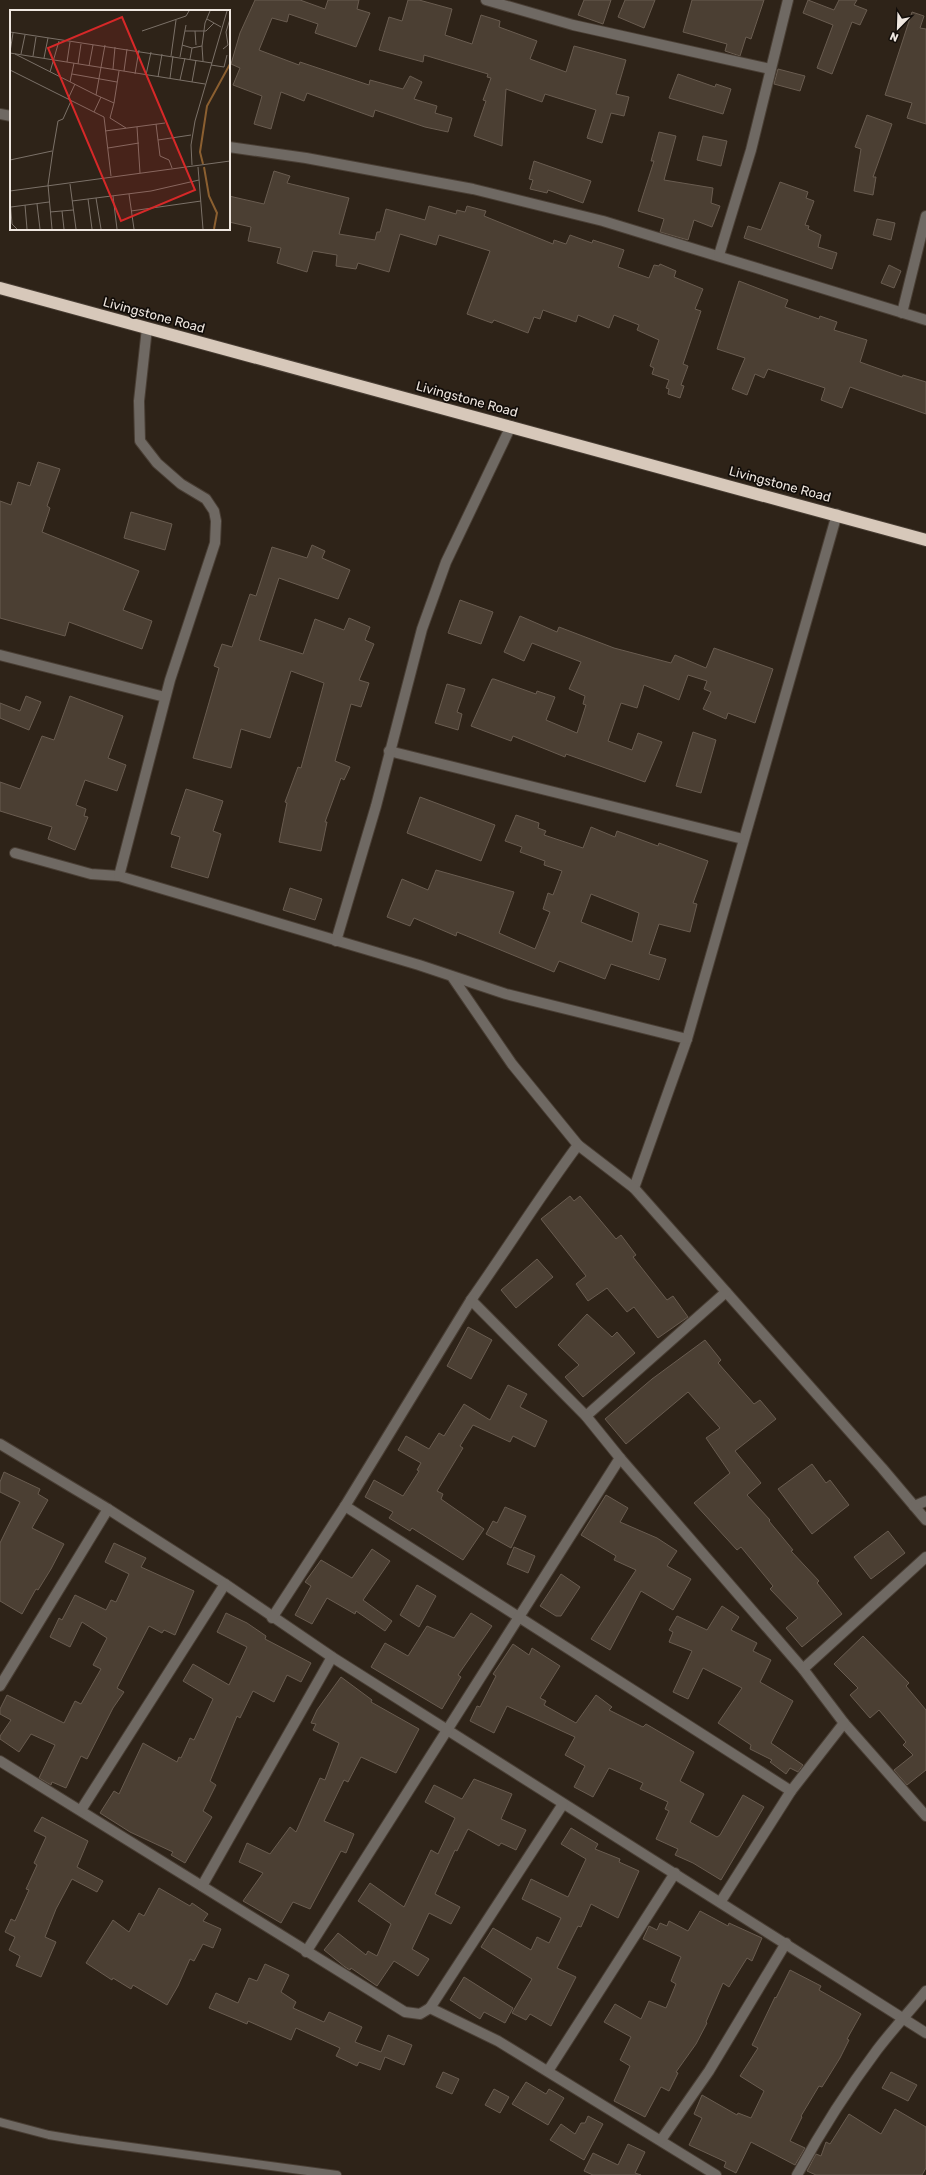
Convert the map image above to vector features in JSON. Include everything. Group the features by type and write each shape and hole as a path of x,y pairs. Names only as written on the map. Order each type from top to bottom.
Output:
{"highway":[{"name":"Livingstone Road","path":"0,288 837,514 926,540"}],"street":[{"path":"486,0 573,25 770,69"},
{"path":"718,255 751,150 788,0"},
{"path":"0,114 10,116"},
{"path":"230,147 306,158 473,189 603,221 926,320"},
{"path":"902,313 926,216"},
{"path":"119,876 165,697 214,543 216,521 214,511 206,499 181,484 157,463 140,441 139,401 148,328"},
{"path":"336,941 376,806 422,628 446,562 511,426"},
{"path":"634,1188 686,1038 837,514"},
{"path":"0,655 165,697"},
{"path":"389,751 743,839"},
{"path":"15,853 91,874 119,876 419,965 453,978 506,994 686,1038"},
{"path":"453,978 512,1064 578,1146 634,1188 926,1520"},
{"path":"272,1618 345,1506 471,1300 518,1234 535,1204 578,1146"},
{"path":"586,1416 726,1292"},
{"path":"471,1300 586,1416 620,1458 803,1669 844,1722 926,1816"},
{"path":"0,1444 108,1509 225,1584 272,1618 332,1657 448,1728 563,1804 720,1901 926,2033"},
{"path":"306,1952 620,1458"},
{"path":"914,1506 926,1501"},
{"path":"345,1506 791,1791"},
{"path":"0,1686 108,1509"},
{"path":"803,1669 926,1557"},
{"path":"81,1810 225,1584"},
{"path":"202,1886 332,1657"},
{"path":"720,1901 791,1791 844,1722"},
{"path":"0,1761 404,2012 420,2014 430,2008 563,1804"},
{"path":"548,2071 675,1873"},
{"path":"661,2140 709,2071 786,1943"},
{"path":"797,2175 821,2132 852,2084 879,2048 926,1991"},
{"path":"430,2008 498,2041 716,2175"}],"lane":[{"path":"0,2122 49,2135 79,2140 337,2175"}],"building":[{"path":"255,0 300,0 325,9 328,0 359,0 357,9 370,13 356,47 315,33 318,24 289,14 287,22 272,18 259,50 299,65 300,62 369,85 370,80 403,89 410,76 422,82 414,99 437,106 435,113 452,118 448,132 425,127 375,110 373,117 307,93 304,101 281,92 271,129 254,124 262,96 233,85 240,68 231,64 240,33"},
{"path":"408,0 419,0 452,9 445,35 472,44 481,15 500,21 499,27 537,41 530,59 566,72 574,46 626,60 616,94 629,97 624,116 611,113 602,143 587,138 596,110 545,94 542,102 506,89 502,146 474,136 486,101 483,100 491,78 487,77 488,74 424,55 423,62 379,50 389,17 402,21"},
{"path":"584,0 611,0 603,24 578,15"},
{"path":"625,0 655,0 644,28 618,17"},
{"path":"692,0 764,0 751,39 746,37 740,56 725,51 727,44 683,32"},
{"path":"808,0 834,10 839,0 857,0 854,5 867,10 860,25 852,22 832,74 817,68 833,25 803,13"},
{"path":"912,12 924,16 920,28 926,29 926,124 907,118 912,103 885,95"},
{"path":"778,69 805,76 800,91 774,84"},
{"path":"678,74 715,87 716,84 731,89 723,114 669,98"},
{"path":"867,115 892,124 873,177 876,177 873,195 854,191 861,149 855,147"},
{"path":"659,132 676,136 664,180 713,188 711,203 720,206 712,227 694,220 688,240 660,232 664,219 638,211 654,161 651,161"},
{"path":"703,136 727,141 721,166 697,160"},
{"path":"534,161 591,181 583,203 548,190 547,193 530,189 533,180 529,179"},
{"path":"274,171 290,176 287,183 349,198 339,234 375,240 377,232 380,232 386,209 425,220 429,206 456,214 457,210 465,212 467,206 486,211 484,216 553,244 554,240 566,244 570,235 592,243 593,240 624,250 618,267 649,278 654,265 659,266 660,264 676,271 674,277 703,289 695,309 701,311 683,364 688,366 681,385 684,386 680,398 668,394 669,389 666,388 669,380 652,374 654,368 650,366 659,340 637,330 639,325 614,315 609,328 578,315 576,322 543,310 540,319 534,317 528,333 494,320 492,323 467,314 490,251 439,235 436,245 400,234 389,272 358,263 356,269 336,266 337,255 313,251 307,272 277,263 281,248 248,241 251,227 230,222 230,196 264,204"},
{"path":"780,182 808,192 806,198 814,201 805,225 809,226 808,229 821,235 818,247 837,253 832,269 744,238 748,226 761,230"},
{"path":"877,219 895,223 891,240 873,235"},
{"path":"889,265 901,271 894,288 881,283"},
{"path":"739,281 788,300 785,307 819,319 820,316 837,322 834,330 867,340 860,362 902,377 903,375 926,382 926,414 850,387 842,408 821,400 825,388 768,369 764,378 755,374 747,395 732,389 745,358 717,349"},
{"path":"38,462 60,469 47,506 50,508 42,532 139,571 123,610 152,621 142,649 69,622 65,636 0,618 0,501 11,505 18,482 30,486"},
{"path":"131,512 172,524 165,550 124,538"},
{"path":"312,545 325,551 322,558 350,570 338,599 279,578 259,640 303,654 315,619 344,630 349,618 370,627 365,640 374,644 359,680 369,683 361,707 351,704 335,761 350,767 344,780 341,778 325,822 327,822 321,851 279,842 287,803 285,802 298,767 301,768 324,683 291,671 270,738 241,729 231,768 193,758 219,668 214,666 222,644 232,647 250,594 256,596 272,547 307,558"},
{"path":"460,600 493,612 481,644 448,633"},
{"path":"520,616 557,632 559,627 614,648 671,663 675,655 706,668 714,648 773,669 755,723 728,713 726,719 703,709 711,692 704,689 707,681 688,675 679,700 644,685 637,708 621,703 608,741 632,750 638,733 662,742 645,782 566,754 565,757 513,736 511,741 471,726 492,679 494,679 536,694 537,691 555,697 546,720 577,733 586,705 583,704 585,696 569,689 581,662 532,643 524,661 504,652"},
{"path":"447,684 465,689 457,712 462,714 458,730 435,723"},
{"path":"26,696 41,702 29,730 0,718 0,703 20,711"},
{"path":"70,696 123,716 108,758 126,765 117,791 85,780 76,805 86,809 84,816 88,817 75,850 48,839 52,827 0,811 0,782 20,789 42,736 54,740"},
{"path":"693,732 716,740 701,793 676,786"},
{"path":"186,789 223,801 213,831 221,834 208,878 171,867 180,837 171,834"},
{"path":"420,797 495,825 481,861 407,833"},
{"path":"516,815 539,823 538,828 546,831 544,835 583,848 591,827 615,837 617,831 658,846 659,843 708,861 693,903 697,904 690,932 659,924 649,954 666,959 659,980 611,964 605,979 559,961 554,972 457,932 456,936 414,918 410,926 387,917 402,879 428,890 436,870 514,892 499,933 535,949 550,912 543,909 548,893 553,895 562,871 544,865 545,861 520,852 522,847 505,841","holes":["591,894 639,913 632,942 581,922"]},
{"path":"290,888 322,899 315,920 283,910"},
{"path":"570,1196 574,1201 580,1196 616,1239 621,1235 636,1255 633,1257 667,1300 673,1296 688,1317 658,1338 634,1307 627,1312 607,1288 588,1301 576,1284 586,1276 541,1219"},
{"path":"537,1259 553,1277 516,1308 501,1290"},
{"path":"587,1314 612,1337 617,1332 635,1353 583,1397 565,1377 579,1365 558,1345"},
{"path":"468,1327 492,1340 471,1379 447,1366"},
{"path":"705,1340 721,1360 718,1363 754,1404 760,1400 776,1419 735,1451 761,1483 747,1495 770,1520 769,1521 793,1550 791,1551 819,1581 817,1583 842,1614 802,1647 786,1628 798,1618 770,1589 773,1586 741,1547 737,1550 694,1503 730,1473 706,1438 720,1428 688,1392 626,1444 605,1419 652,1379"},
{"path":"508,1385 527,1394 520,1407 547,1421 535,1447 513,1436 510,1442 473,1425 460,1446 463,1448 437,1491 443,1494 441,1499 484,1529 463,1560 412,1528 410,1531 389,1518 393,1512 365,1497 374,1480 403,1496 419,1471 417,1470 421,1463 398,1450 406,1436 429,1449 439,1433 444,1436 464,1404 490,1420"},
{"path":"812,1464 826,1483 830,1480 849,1505 812,1534 778,1489"},
{"path":"4,1472 40,1489 38,1494 48,1500 32,1528 64,1544 51,1569 38,1590 36,1589 22,1614 0,1601 0,1543 20,1502 0,1492 0,1482"},
{"path":"606,1495 628,1508 620,1522 657,1538 677,1551 667,1566 691,1579 673,1610 641,1591 610,1650 591,1639 636,1570 614,1560 616,1556 581,1535"},
{"path":"505,1507 526,1516 511,1548 486,1534 493,1521 497,1523"},
{"path":"888,1531 905,1553 871,1579 854,1557"},
{"path":"114,1543 146,1558 141,1567 194,1591 175,1635 164,1630 162,1633 149,1626 117,1688 124,1692 113,1708 87,1759 81,1756 66,1788 52,1782 51,1785 39,1778 55,1745 31,1734 19,1752 0,1739 0,1736 11,1720 0,1714 0,1709 7,1695 64,1723 75,1701 81,1704 101,1669 93,1665 107,1638 82,1622 70,1647 50,1637 59,1618 62,1620 75,1595 106,1610 111,1600 116,1602 129,1574 105,1562"},
{"path":"514,1547 535,1556 528,1573 507,1564"},
{"path":"372,1549 390,1561 363,1600 392,1621 385,1631 356,1611 355,1614 327,1598 312,1624 295,1615 311,1586 305,1582 321,1560 352,1578"},
{"path":"561,1574 580,1587 561,1616 556,1616 540,1606"},
{"path":"417,1585 436,1596 419,1627 400,1615"},
{"path":"722,1606 739,1617 731,1630 757,1643 753,1651 771,1660 760,1682 793,1701 771,1743 803,1765 798,1772 790,1768 786,1774 770,1762 772,1760 750,1749 751,1745 718,1723 742,1688 703,1668 688,1699 673,1692 692,1651 669,1642 673,1632 669,1630 677,1616 707,1630"},
{"path":"226,1613 247,1623 266,1636 265,1639 311,1663 301,1682 287,1675 274,1702 253,1691 240,1718 237,1716 210,1781 216,1785 203,1811 212,1817 185,1863 171,1855 173,1852 130,1832 100,1813 114,1791 119,1794 143,1743 177,1762 179,1757 181,1758 190,1738 194,1740 213,1699 183,1681 193,1664 229,1685 247,1647 217,1632"},
{"path":"471,1613 492,1626 458,1675 461,1677 442,1709 371,1667 385,1643 408,1656 427,1626 454,1638"},
{"path":"863,1636 909,1683 906,1686 926,1710 926,1770 907,1785 894,1770 913,1755 903,1745 906,1742 879,1710 870,1718 850,1695 858,1688 834,1664"},
{"path":"513,1644 529,1655 532,1648 560,1666 540,1698 546,1701 544,1705 576,1723 596,1695 612,1707 609,1710 643,1727 646,1724 694,1752 680,1781 704,1794 690,1822 717,1837 720,1835 743,1795 764,1807 721,1880 693,1863 675,1855 678,1849 656,1839 669,1811 665,1809 668,1802 640,1789 643,1783 609,1768 593,1797 574,1787 585,1766 565,1755 575,1737 507,1706 494,1733 470,1721 477,1706 480,1707 496,1676 493,1674"},
{"path":"341,1677 372,1700 371,1702 419,1729 396,1773 361,1757 348,1782 344,1780 324,1821 354,1834 346,1853 341,1851 310,1909 293,1902 281,1923 243,1901 263,1873 239,1862 247,1843 270,1854 290,1827 296,1832 320,1778 325,1780 339,1743 313,1730 316,1724 311,1723 317,1710"},
{"path":"474,1779 512,1794 501,1819 526,1830 516,1850 501,1843 499,1846 468,1829 457,1851 455,1850 435,1894 460,1907 451,1924 429,1913 412,1949 429,1959 418,1976 394,1961 377,1986 351,1968 350,1970 345,1967 324,1950 338,1933 366,1955 368,1951 377,1956 391,1924 358,1901 370,1883 404,1907 431,1850 438,1854 455,1818 425,1802 434,1785 462,1799"},
{"path":"42,1817 88,1841 77,1867 103,1881 97,1892 72,1879 56,1909 45,1937 56,1942 41,1977 16,1966 20,1956 9,1950 15,1937 5,1932 11,1919 15,1921 29,1890 26,1889 37,1865 34,1863 46,1837 34,1831"},
{"path":"571,1828 598,1844 595,1849 620,1859 619,1862 639,1871 618,1918 591,1904 581,1927 578,1926 557,1968 576,1977 551,2026 530,2014 526,2020 512,2013 532,1979 481,1947 493,1928 531,1950 537,1937 549,1943 561,1918 522,1899 531,1879 568,1897 586,1859 561,1844"},
{"path":"159,1888 190,1906 192,1903 208,1914 203,1921 221,1929 213,1948 203,1944 194,1961 190,1959 178,1986 167,2005 133,1985 131,1989 113,1978 112,1980 86,1963 113,1920 129,1932 139,1913 144,1916"},
{"path":"700,1911 728,1926 729,1923 762,1938 752,1961 747,1958 729,1987 723,1983 706,2022 707,2023 696,2044 676,2072 678,2073 669,2091 661,2087 645,2117 614,2101 630,2066 620,2060 631,2037 604,2022 615,2004 641,2019 649,2001 666,2008 676,1984 671,1981 681,1957 643,1939 649,1926 657,1930 660,1923 667,1926 669,1921 688,1931"},
{"path":"265,1964 289,1975 281,1992 296,2002 293,2008 324,2022 329,2012 362,2027 355,2042 381,2052 388,2035 412,2045 404,2065 385,2057 380,2070 359,2062 357,2066 336,2056 340,2048 296,2028 291,2040 248,2021 247,2024 209,2008 216,1993 238,2003 249,1978 257,1981"},
{"path":"790,1970 821,1986 819,1990 861,2014 847,2039 849,2040 840,2058 822,2087 819,2086 801,2116 802,2117 790,2141 805,2148 795,2165 751,2142 736,2173 724,2167 726,2162 689,2145 702,2118 694,2114 702,2095 737,2115 738,2113 751,2118 764,2091 740,2076 758,2048 752,2045"},
{"path":"464,1977 513,2008 505,2023 484,2012 480,2019 450,2000"},
{"path":"443,2072 459,2079 452,2094 436,2087"},
{"path":"891,2072 917,2085 908,2101 882,2088"},
{"path":"526,2082 546,2094 549,2089 564,2098 548,2125 512,2104"},
{"path":"494,2089 509,2097 500,2113 485,2105"},
{"path":"895,2109 926,2127 926,2168 922,2175 816,2175 807,2171 816,2154 821,2156 826,2142 830,2144 849,2114 881,2134"},
{"path":"588,2116 603,2124 584,2160 550,2140 561,2124 575,2134 581,2123 585,2123"},
{"path":"628,2144 645,2152 635,2173 641,2175 593,2175 584,2171 593,2153 618,2165"}]}
